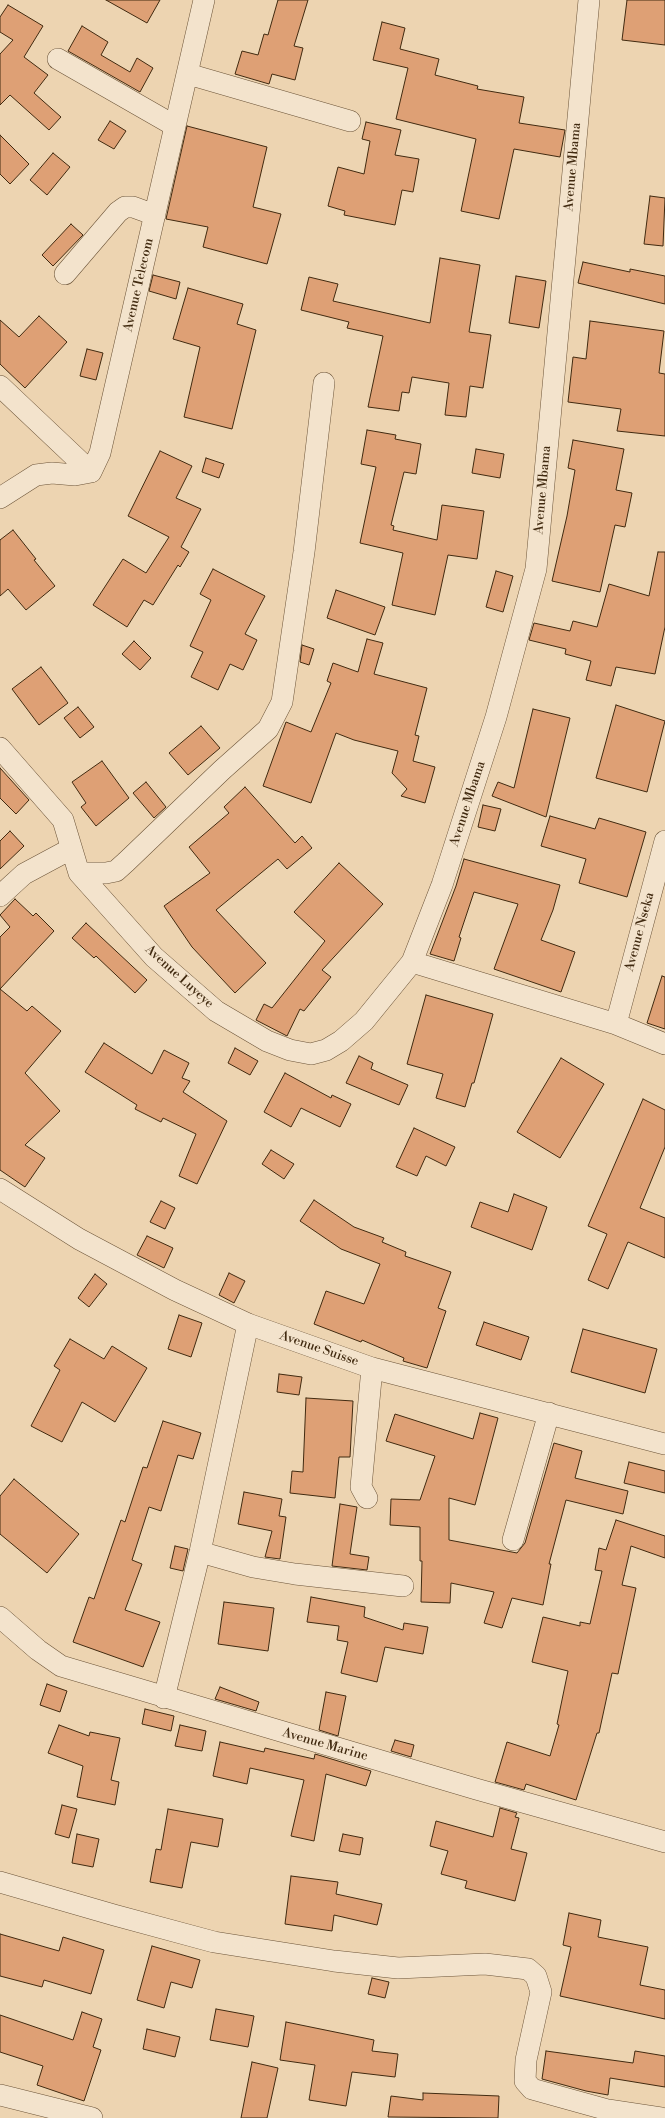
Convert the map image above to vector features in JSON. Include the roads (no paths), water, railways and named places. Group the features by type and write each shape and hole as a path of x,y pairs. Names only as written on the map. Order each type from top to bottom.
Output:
{"street":[{"name":"Avenue Telecom","path":"91,472 100,454 204,0"},
{"name":"Avenue Mbama","path":"412,962 442,886 496,717 536,569 589,0"},
{"path":"58,59 175,126"},
{"path":"188,74 350,121"},
{"path":"65,274 118,212 125,207 133,207 155,215"},
{"path":"79,873 106,873 116,871 222,770 268,729 282,702 304,552 324,383"},
{"path":"0,386 91,472"},
{"path":"0,498 36,475 52,473 75,475 91,472"},
{"name":"Avenue Luyeye","path":"0,748 63,820 79,873 154,957 216,1011 267,1042 290,1050 312,1054 326,1050 341,1041 364,1021 412,962"},
{"name":"Avenue Nseka","path":"616,1024 665,841"},
{"path":"0,896 24,874 65,852 71,846"},
{"path":"412,962 616,1024 665,1044"},
{"name":"Avenue Suisse","path":"0,1189 80,1240 175,1290 248,1324 372,1368 665,1444"},
{"path":"164,1698 200,1552 248,1324"},
{"path":"367,1498 361,1486 372,1368"},
{"path":"513,1540 549,1413"},
{"path":"200,1552 260,1568 403,1586"},
{"name":"Avenue Marine","path":"0,1617 60,1666 476,1789 665,1842"},
{"path":"0,1882 214,1942 334,1961 398,1968 480,1964 528,1969 536,1976 541,1992 526,2060 525,2081 532,2089 608,2110 661,2118"},
{"path":"0,2095 92,2118"}]}
